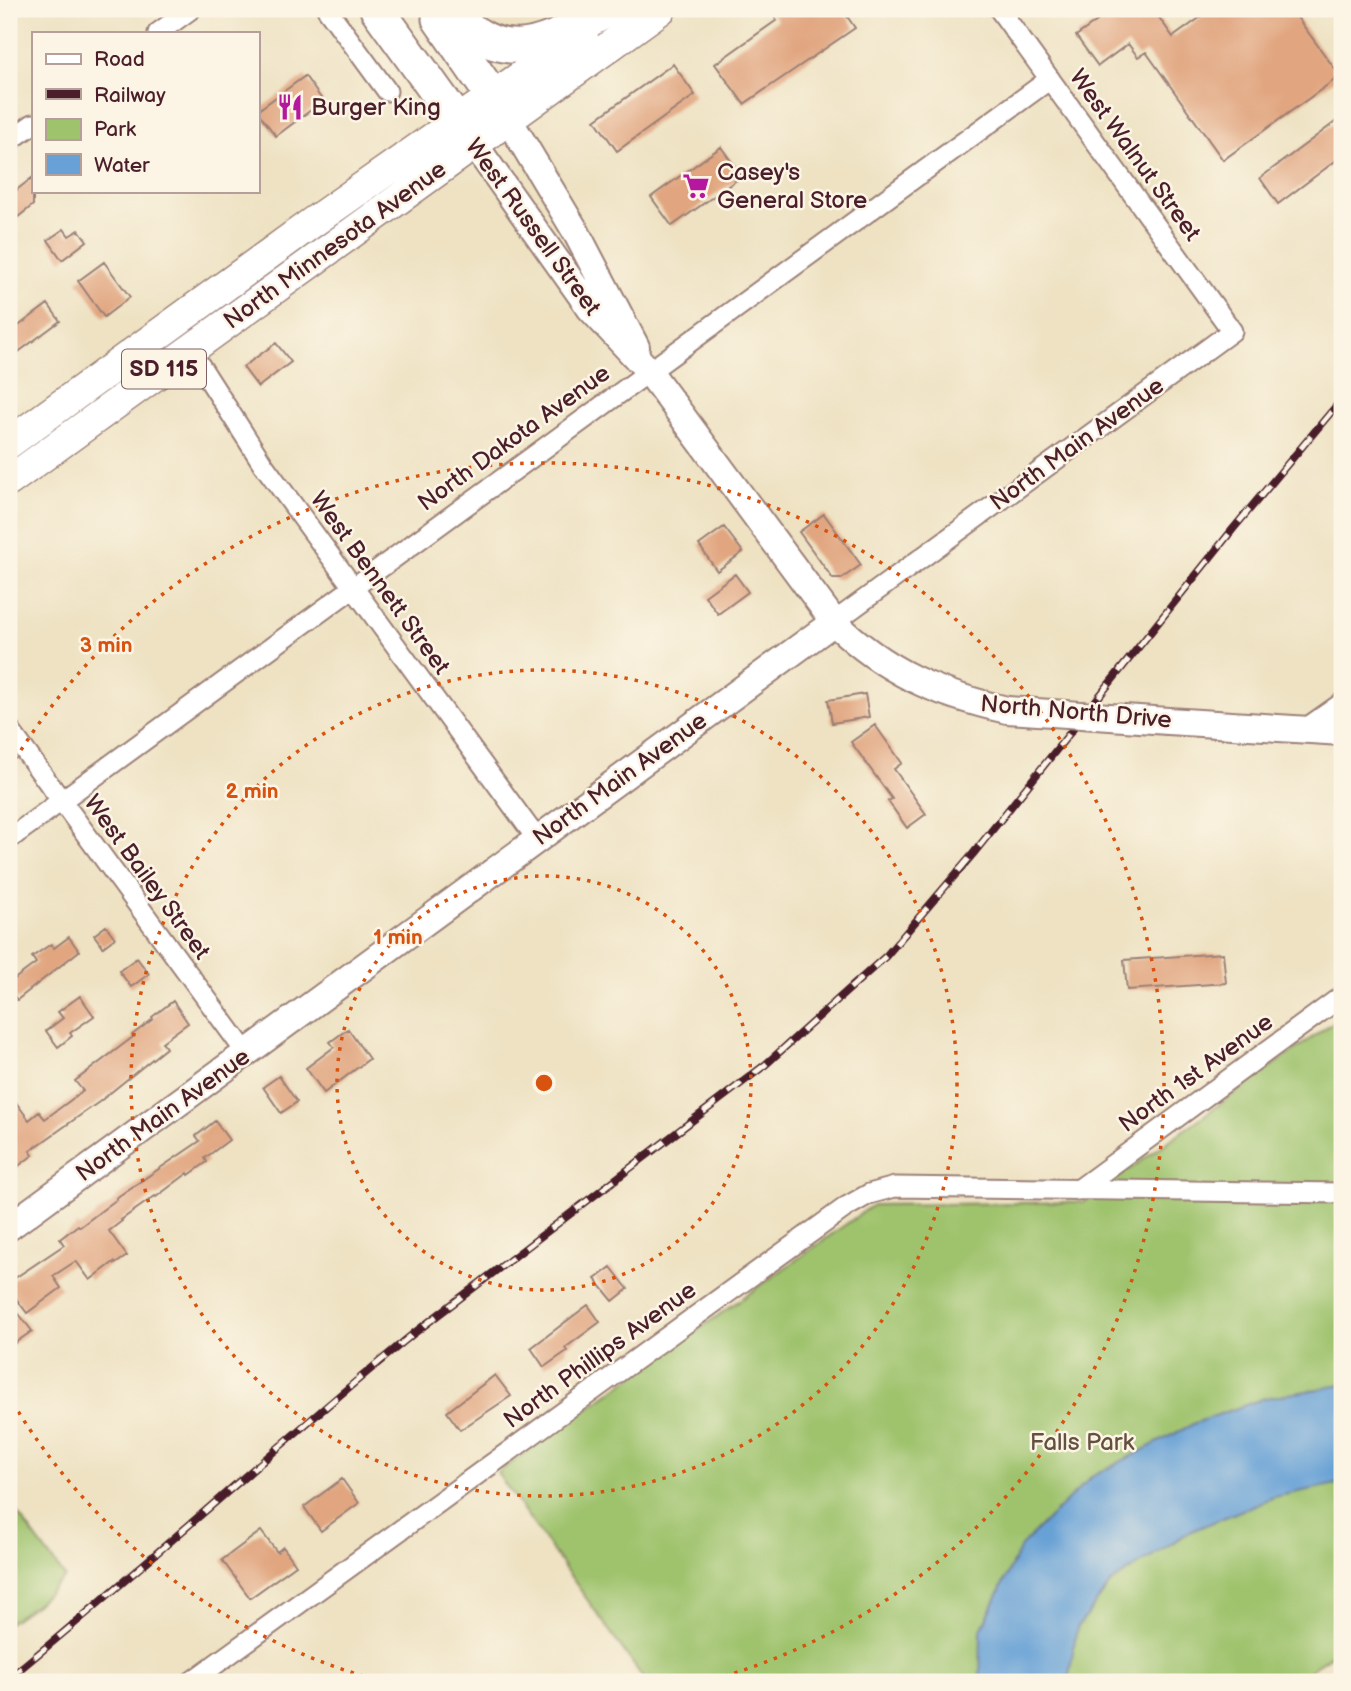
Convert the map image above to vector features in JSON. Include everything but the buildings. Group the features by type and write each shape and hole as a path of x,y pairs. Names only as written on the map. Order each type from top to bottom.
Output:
{"highway":[{"name":"West Russell Street","path":"377,9 466,132"},
{"name":"West Russell Street","path":"431,9 501,108"},
{"path":"447,9 475,34 503,47 514,47 548,41 611,9"}],"main road":[{"name":"North Minnesota Avenue","path":"501,108 618,9"},
{"name":"North Minnesota Avenue","path":"9,443 501,108 661,9"},
{"name":"West Russell Street","path":"501,108 576,232 648,370"},
{"name":"North Minnesota Avenue","path":"9,481 190,350 466,132"},
{"name":"West Russell Street","path":"466,132 590,309 648,370 834,622"},
{"name":"North North Drive","path":"834,622 857,644 911,679 964,700 1007,710 1342,732"},
{"name":"North Main Avenue","path":"9,1227 834,622"}],"street":[{"path":"159,32 191,9"},
{"path":"327,9 387,91"},
{"name":"West Walnut Street","path":"999,9 1232,331"},
{"name":"North Dakota Avenue","path":"9,839 1050,79"},
{"path":"9,141 32,125"},
{"name":"North Main Avenue","path":"834,622 1232,331"},
{"name":"West Bennett Street","path":"190,350 263,464 537,839"},
{"path":"1306,730 1342,703"},
{"name":"West Bailey Street","path":"9,729 247,1054"},
{"name":"North 1st Avenue","path":"1078,1190 1342,996"},
{"name":"North Phillips Avenue","path":"191,1682 846,1206 869,1194 894,1188 1342,1193"}],"green space":[{"name":"Falls Park","path":"1342,1016 1342,1648 1297,1682 646,1682 497,1473 873,1205 1084,1202"},
{"path":"9,1502 65,1577 36,1604 9,1623"}],"water":[{"path":"1342,1385 1342,1483 1274,1497 1189,1532 1111,1583 1077,1628 1068,1682 980,1682 981,1630 1021,1546 1091,1477 1195,1423 1265,1398"}],"railway":[{"path":"9,1678 413,1334 765,1065 886,956 973,854 1233,529 1342,399"}],"place":[{"name":"Burger King","path":"290,107"},
{"name":"Casey's General Store","path":"696,186"}]}
